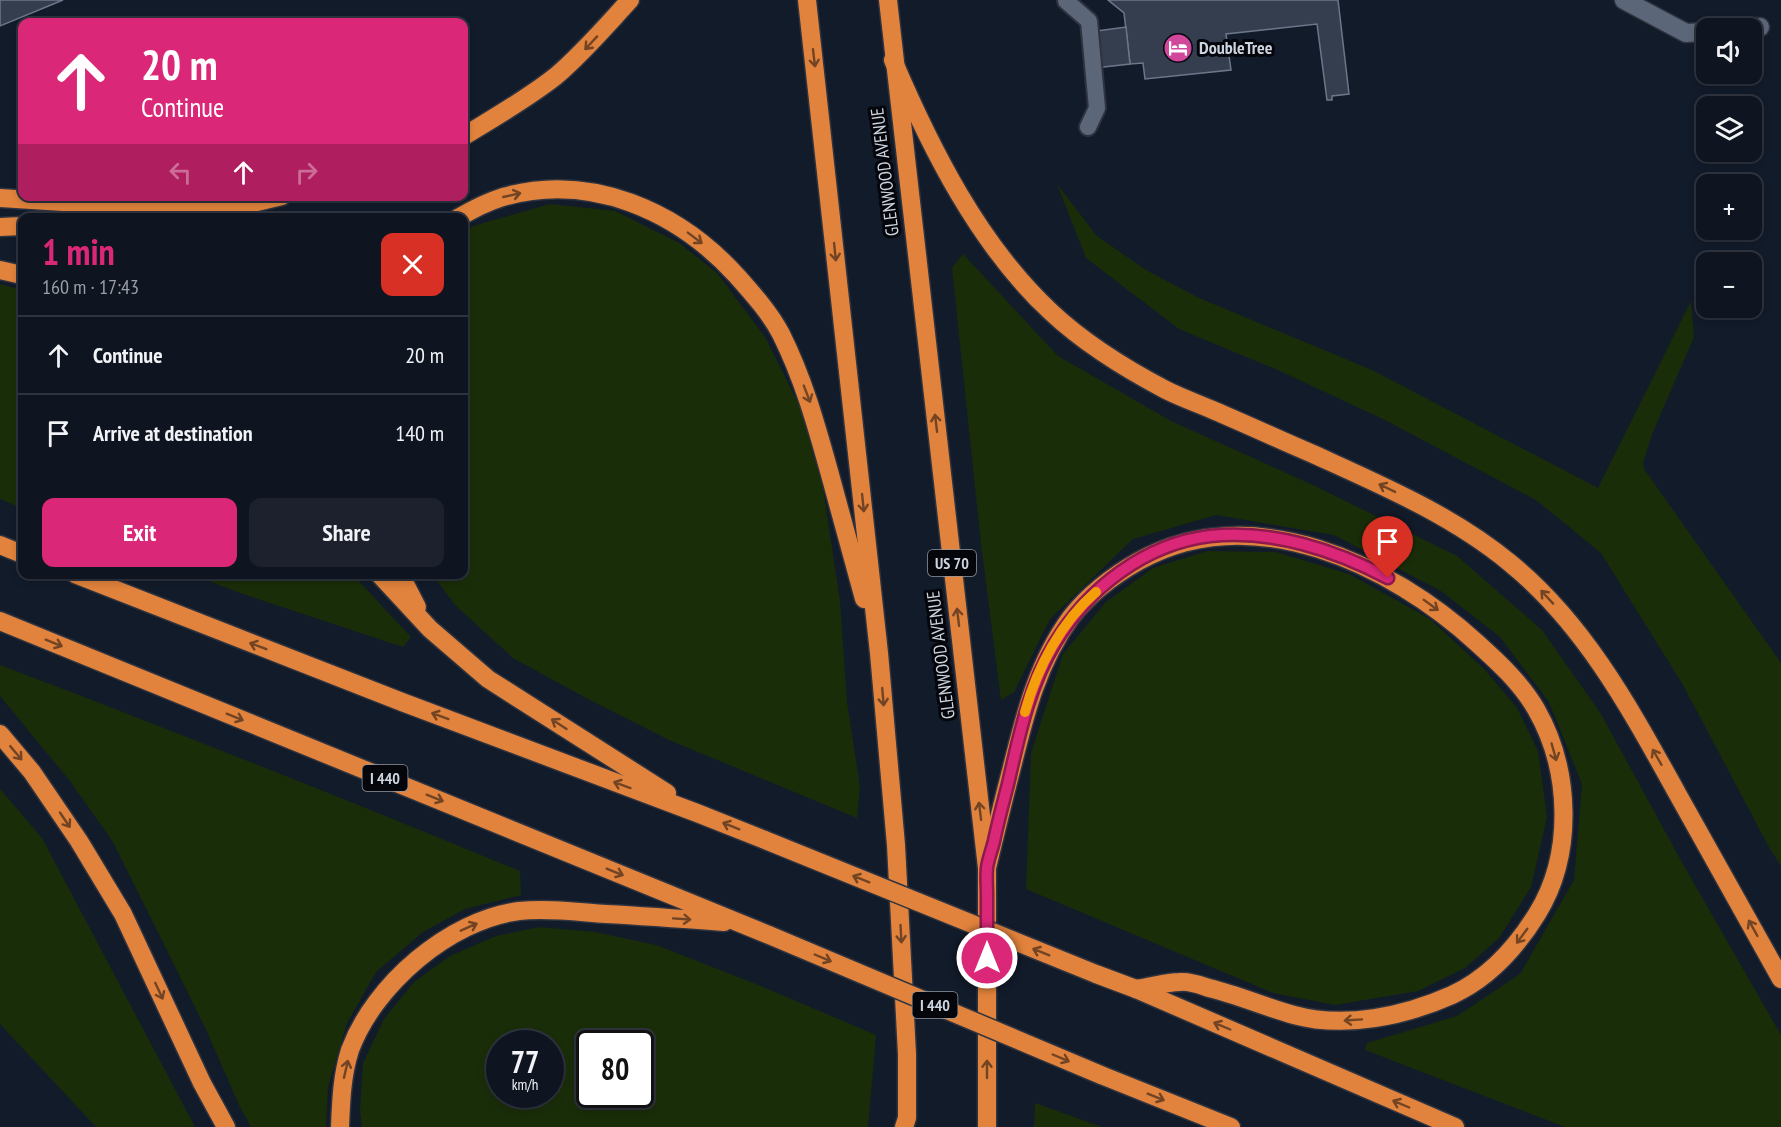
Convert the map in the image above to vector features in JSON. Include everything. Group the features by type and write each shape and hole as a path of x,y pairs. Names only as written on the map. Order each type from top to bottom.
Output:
{"highway":[{"path":"468,134 523,100 556,76 583,52 630,0"},
{"path":"807,0 879,653 896,845 907,1054 905,1123"},
{"name":"GLENWOOD AVENUE","path":"888,0 893,60 987,868 987,1127"},
{"path":"893,60 918,117 985,234 1018,278 1052,314 1106,354 1167,390 1426,507 1508,560 1537,586 1581,637 1612,680 1781,979"},
{"path":"466,213 480,205 503,197 533,190 598,193 632,202 664,217 693,236 724,262 760,304 779,331 796,365 810,404 879,653"},
{"path":"0,198 18,199"},
{"path":"47,201 173,209"},
{"path":"145,213 261,201"},
{"path":"0,227 18,226"},
{"path":"0,270 18,274"},
{"path":"987,868 1028,703 1054,645 1072,617 1104,584 1125,568 1180,543 1219,536 1263,537 1285,540 1341,557 1401,585 1458,625 1504,668 1524,692 1535,707 1553,748 1561,787 1563,840 1553,882 1544,902 1519,942 1490,971 1456,993 1411,1010 1370,1019 1341,1021 1297,1016 1184,981 1136,989"},
{"path":"0,545 18,552"},
{"path":"88,579 765,840 1136,989 1455,1127"},
{"path":"383,579 429,629 488,679 697,813"},
{"path":"403,579 429,629"},
{"name":"I 440","path":"0,621 741,923 1101,1075 1231,1127"},
{"path":"0,734 32,772 80,841 123,914 202,1083 226,1127"},
{"path":"340,1127 344,1075 351,1050 364,1022 380,997 406,969 432,947 461,930 494,916 547,909 741,923"}],"street":[{"path":"1624,0 1686,33 1696,33"}],"lane":[{"path":"1066,1 1089,21 1097,108 1088,127"}],"green space":[{"path":"1057,184 1097,236 1146,270 1199,298 1372,370 1598,488 1691,301 1694,337 1652,434 1643,463 1644,469 1781,663 1781,866 1683,685 1601,553 1536,500 1387,421 1280,371 1179,329 1086,258"},
{"path":"550,204 615,211 679,243 717,273 765,337 800,407 823,488 840,601 847,702 860,787 857,818 669,740 513,658 455,605 436,579 468,579 468,230 473,226"},
{"path":"963,254 1058,356 1171,421 1315,486 1457,556 1542,630 1601,714 1684,866 1781,1035 1781,1127 1565,1127 1365,1050 1367,1043 1457,1016 1520,974 1574,880 1582,784 1549,702 1500,637 1441,591 1334,535 1216,515 1133,539 1050,619 1014,692 1001,700 981,544 952,268"},
{"path":"0,284 18,289 18,506 0,499"},
{"path":"1207,551 1276,552 1349,574 1430,619 1484,669 1517,708 1538,751 1547,817 1531,887 1499,938 1465,968 1418,991 1335,1005 1273,993 1026,889 1031,753 1063,654 1106,602 1153,568"},
{"path":"203,579 357,579 411,637 403,647"},
{"path":"0,665 261,766 520,871 521,895 465,909 423,932 376,972 347,1023 328,1087 326,1127 251,1127 204,1025 113,842 70,781 0,696"},
{"path":"0,789 42,838 195,1127 96,1127 0,1024"},
{"path":"539,927 595,932 656,945 761,986 876,1035 868,1127 362,1127 360,1111 363,1063 384,1019 414,982 450,956 496,936"},
{"path":"1035,1103 1102,1127 1034,1127"}],"building":[{"path":"0,0 63,0 18,18 0,26"},
{"name":"DoubleTree","path":"1108,0 1338,0 1349,94 1332,96 1332,100 1327,100 1317,24 1226,34 1231,70 1145,79 1143,63 1130,64 1124,13"},
{"path":"1126,27 1130,64 1086,69 1082,33"}],"slow traffic":[{"path":"1025,712 1039,675 1054,645 1072,617 1096,592"}],"place":[{"name":"DoubleTree","path":"1178,48"}],"route":[{"path":"987,958 987,868 1028,703 1054,645 1087,599 1125,568 1154,553 1180,543 1210,536 1263,537 1285,540 1341,557 1388,578"}]}
